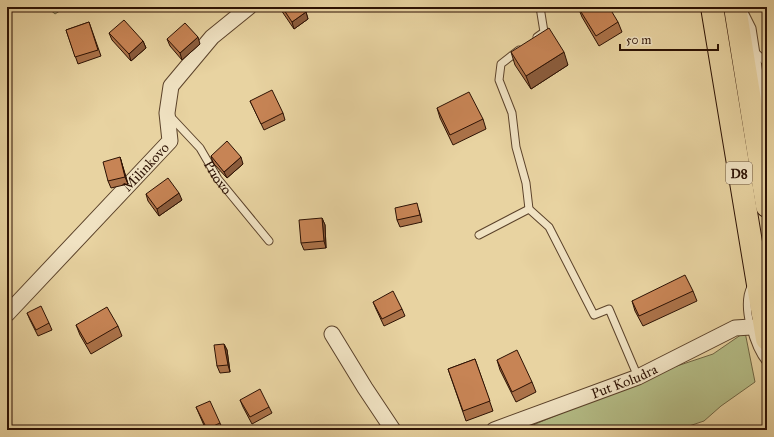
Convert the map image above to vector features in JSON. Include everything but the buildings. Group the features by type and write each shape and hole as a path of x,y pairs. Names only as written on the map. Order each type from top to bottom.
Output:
{"main road":[{"name":"D8","path":"735,7 765,177 767,206"},
{"name":"D8","path":"712,8 756,276 759,333"}],"street":[{"name":"Milinkovo","path":"7,314 170,141 166,113 171,86 212,37 249,7"},
{"name":"Put Koludra","path":"494,430 638,377 735,328 759,333"},
{"path":"332,334 393,430"}],"lane":[{"path":"540,7 544,32 500,64 499,80 512,113 516,147 526,183 529,209 549,227 594,315 609,308 638,377"},
{"path":"741,7 752,28 767,126"},
{"path":"756,53 767,63"},
{"name":"Priovo","path":"166,113 200,148 218,179 269,241"},
{"path":"479,235 529,209"},
{"path":"759,333 757,348 767,363"}],"green space":[{"path":"47,7 66,7 55,14"},
{"path":"745,332 755,382 721,406 704,421 677,430 521,430 668,369 713,354"}]}
